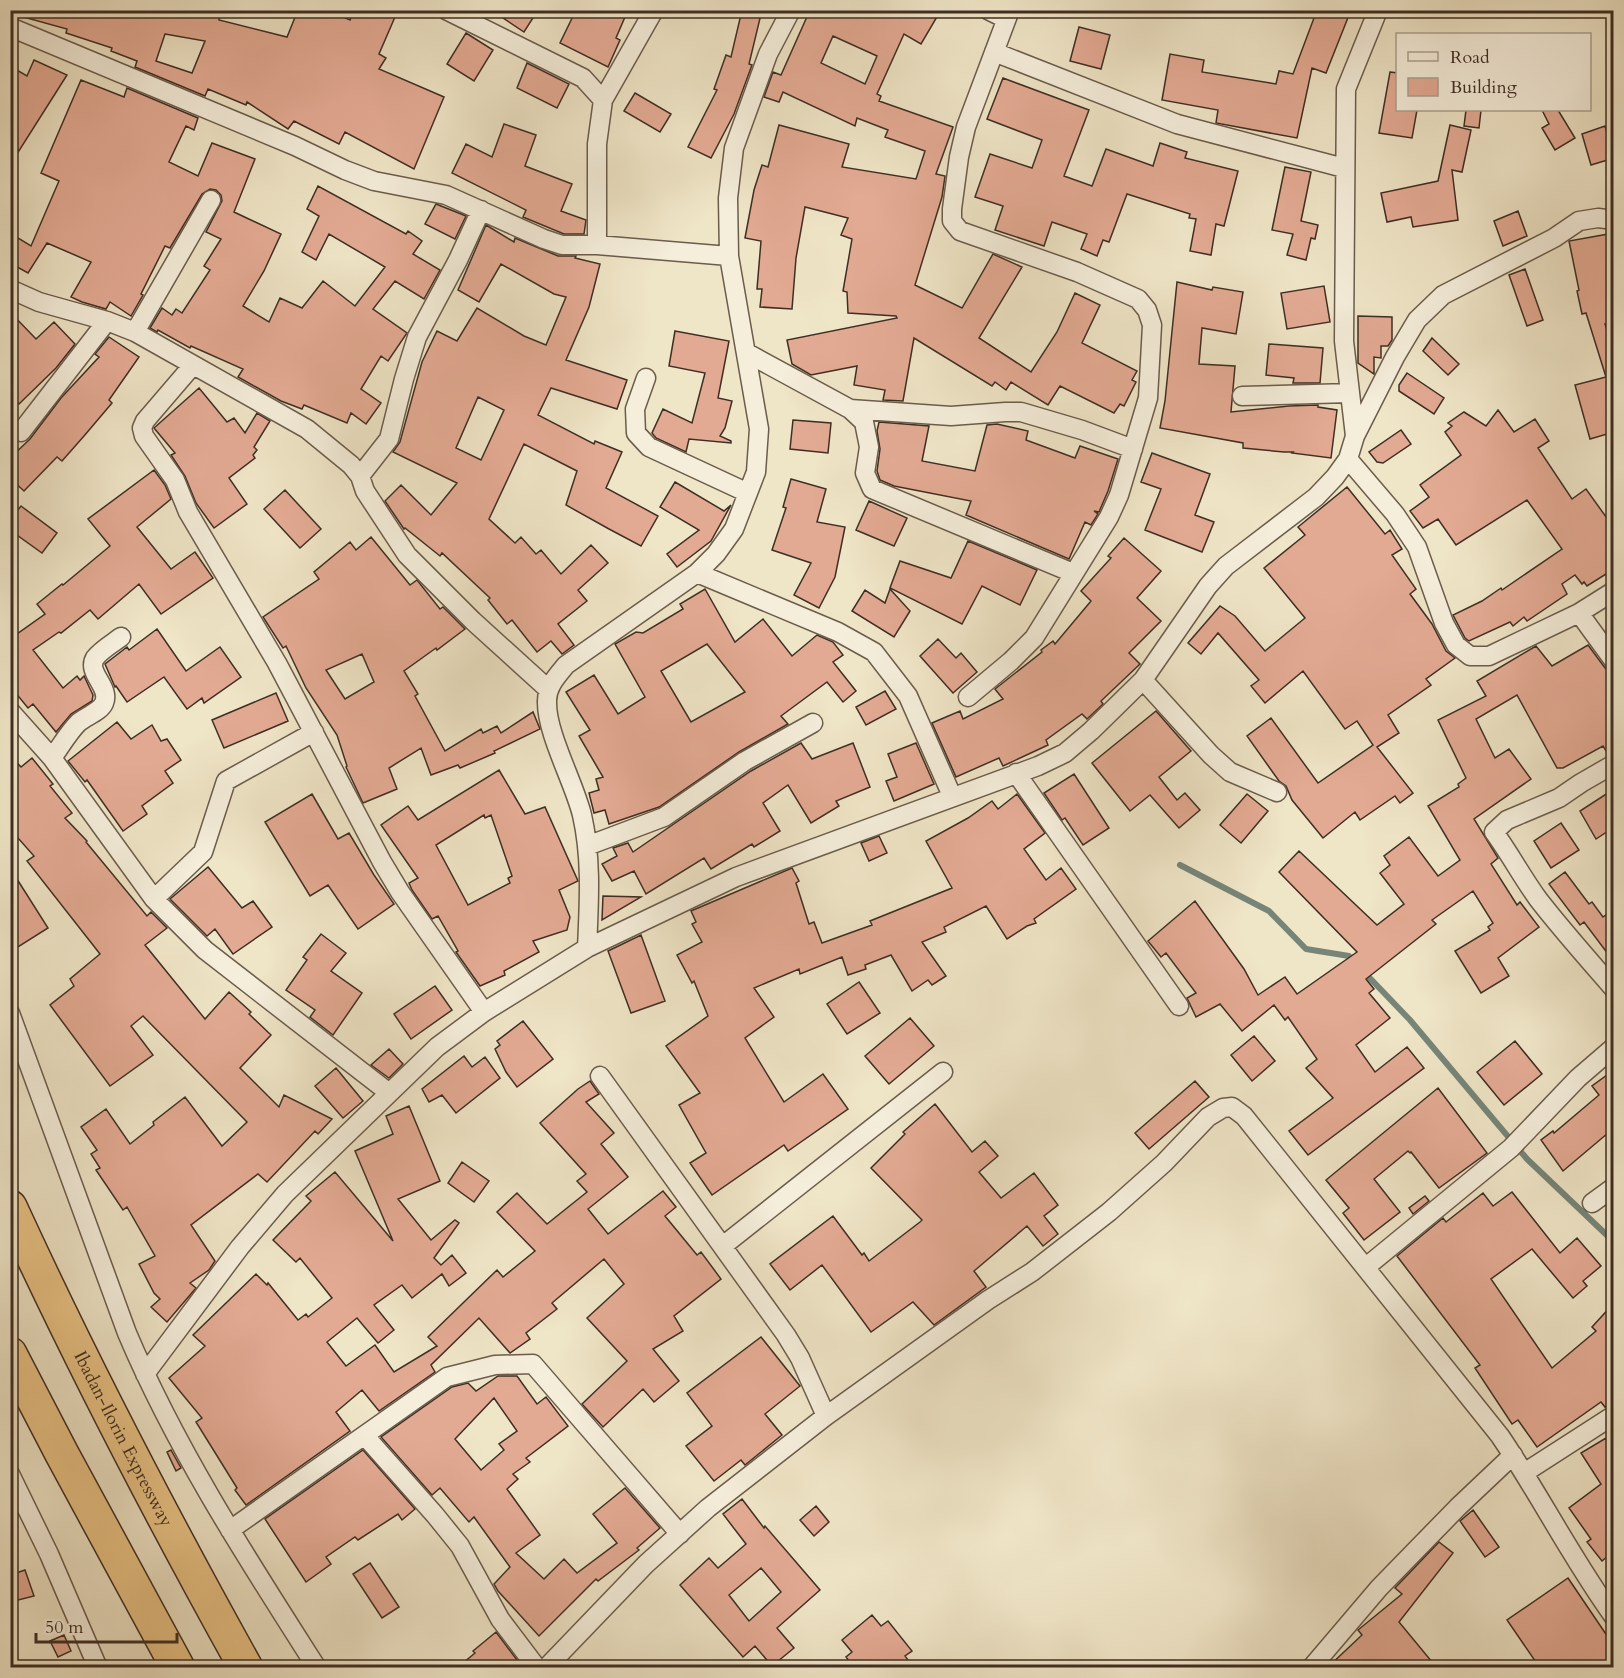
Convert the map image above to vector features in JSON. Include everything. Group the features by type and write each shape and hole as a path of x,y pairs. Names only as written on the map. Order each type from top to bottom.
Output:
{"highway":[{"name":"Ibadan-Ilorin Expressway","path":"10,1207 99,1393 172,1535 246,1668"},
{"path":"10,1354 178,1668"}],"street":[{"path":"446,10 583,78 603,100"},
{"path":"597,245 597,144 603,100 654,10"},
{"path":"587,948 591,876 588,846 582,813 550,725 546,700 552,681 566,665 697,573 716,554 734,529 756,472 759,429 729,256 728,198 734,148 768,54 791,10"},
{"path":"968,697 1011,661 1034,638 1109,517 1119,495 1148,398 1152,325 1147,310 1138,299 1077,272 960,231 952,222 959,157 966,128 1008,15 988,10"},
{"path":"1355,436 1344,341 1346,89 1378,10"},
{"path":"10,27 295,146 345,170 374,181 446,195 562,245 597,245 729,256"},
{"path":"994,52 1177,124 1344,168"},
{"path":"135,332 211,200"},
{"path":"360,476 389,439 417,337 458,260 481,210"},
{"path":"145,1374 240,1247 285,1194 437,1047 484,1012 587,948 736,877 1065,753 1143,680 1208,586 1226,566 1316,497 1335,477 1348,459 1355,436 1395,357 1417,320 1443,295 1554,238 1579,221 1598,218 1614,220"},
{"path":"10,289 39,302 107,321 135,332 307,429 351,465 360,476 364,491 407,555 473,621 549,690"},
{"path":"21,432 107,321"},
{"path":"747,353 849,409 864,422 869,447 865,473 872,489 1073,573"},
{"path":"193,364 145,421 142,428 144,436 174,480 188,512 277,663 394,882 484,1012"},
{"path":"646,378 635,409 636,433 649,447 748,493"},
{"path":"1242,396 1350,393"},
{"path":"849,409 951,416 1021,412 1082,430 1133,449"},
{"path":"1348,459 1395,514 1417,547 1444,623 1456,645 1470,656 1489,657 1579,613 1614,591"},
{"path":"697,573 838,632 874,652 908,696 952,796"},
{"path":"1579,613 1614,661"},
{"path":"52,758 78,723 105,702 105,693 93,663 96,657 121,637"},
{"path":"1143,680 1211,755 1230,772 1277,792"},
{"path":"10,711 52,758 154,899 205,950 388,1092"},
{"path":"588,846 664,817 745,762 813,723"},
{"path":"154,899 203,852 226,782 314,732"},
{"path":"1614,764 1559,798 1507,820 1494,832 1539,900 1614,989"},
{"path":"1016,773 1179,1006"},
{"path":"10,1013 145,1374 230,1530 317,1668"},
{"path":"1366,1267 1511,1148 1578,1078 1614,1047"},
{"path":"724,1245 943,1072"},
{"path":"600,1076 724,1245 800,1358 826,1416"},
{"path":"546,1668 646,1564 708,1508 826,1416 988,1300 1032,1272 1109,1212 1164,1163 1208,1117 1223,1108 1232,1107 1244,1116 1366,1267 1513,1455 1587,1580 1614,1617"},
{"path":"1592,1203 1614,1187"},
{"path":"230,1530 447,1377 495,1365 534,1364 680,1534"},
{"path":"1524,1473 1614,1415"},
{"path":"364,1436 460,1546 500,1619 537,1668"},
{"path":"1311,1668 1379,1588 1458,1507 1513,1455"},
{"path":"10,1474 49,1554 98,1668"}],"building":[{"path":"16,10 220,10 219,20 287,37 298,10 328,10 350,20 354,10 398,10 379,54 386,58 379,69 444,97 414,169 345,132 339,144 294,121 288,129 247,102 246,105 208,89 205,96 135,67 137,61 111,51 112,48 66,33 67,29 16,15","holes":["165,34 205,41 192,73 156,61"]},
{"path":"491,10 538,10 524,32"},
{"path":"576,10 628,10 616,38 620,40 608,67 560,43"},
{"path":"742,10 762,10 749,64 752,65 734,114 711,158 688,147 717,90 714,89 726,55 731,57"},
{"path":"810,10 941,10 921,44 904,34 877,94 881,96 879,101 953,127 936,174 945,176 942,197 915,285 962,308 993,254 1022,267 979,338 1031,372 1057,332 1075,293 1100,305 1082,343 1137,371 1132,380 1136,382 1124,406 1120,404 1114,413 1060,386 1048,405 1011,382 1006,390 995,382 992,386 914,338 903,401 883,400 885,390 854,385 857,366 811,375 792,364 787,340 897,318 896,316 848,313 847,292 843,291 852,239 841,235 848,218 805,207 796,258 792,309 760,307 762,289 757,289 761,241 745,238 754,190 762,165 768,167 779,125 849,144 842,167 916,179 925,151 885,137 888,130 857,118 855,126 783,92 779,102 764,97 773,72 781,75","holes":["833,36 877,56 865,84 821,63"]},
{"path":"1317,10 1351,10 1326,73 1312,68 1297,138 1216,123 1218,110 1162,100 1170,54 1204,60 1202,72 1276,84 1279,71 1293,74"},
{"path":"1079,27 1110,35 1101,69 1070,61"},
{"path":"466,33 493,50 474,81 447,64"},
{"path":"34,60 67,75 10,165 10,66 27,76"},
{"path":"527,63 569,84 557,108 517,88"},
{"path":"1390,72 1396,73 1396,111 1417,111 1412,138 1379,133"},
{"path":"1003,78 1089,110 1064,176 1092,186 1106,149 1153,166 1160,143 1187,152 1185,158 1238,171 1224,226 1216,224 1211,255 1190,251 1196,219 1189,218 1190,214 1127,194 1109,242 1103,240 1097,256 1081,249 1087,234 1052,222 1044,246 995,230 1003,206 975,197 990,154 1032,168 1042,140 987,119"},
{"path":"81,80 124,97 127,88 198,118 194,130 186,126 169,162 198,176 212,143 255,159 234,212 281,234 264,271 243,306 269,322 280,298 302,308 323,281 355,306 385,267 329,234 316,260 302,252 319,216 307,209 318,186 406,234 408,231 422,241 413,254 440,270 424,299 395,281 373,309 407,333 388,361 381,356 361,389 381,403 366,424 351,413 347,423 304,405 302,409 281,401 238,377 243,369 191,346 190,348 150,328 162,308 172,315 176,309 182,313 210,270 204,266 221,239 206,232 222,201 221,195 216,190 210,189 202,194 170,248 165,246 131,316 110,302 106,309 71,297 91,262 47,243 28,273 10,263 10,233 31,246 59,181 41,173"},
{"path":"635,93 671,114 660,132 624,111"},
{"path":"1466,111 1481,111 1479,128 1464,126"},
{"path":"1542,111 1559,111 1575,138 1555,150 1542,128 1549,124"},
{"path":"504,124 536,135 525,166 572,184 561,211 586,220 584,234 564,234 523,217 526,210 452,173 466,144 492,157"},
{"path":"1450,125 1471,130 1462,172 1452,170 1458,220 1413,227 1411,217 1387,222 1381,193 1438,181"},
{"path":"1605,126 1614,158 1591,165 1582,134"},
{"path":"1285,167 1311,172 1301,221 1318,225 1315,239 1311,238 1306,260 1287,255 1293,234 1272,230"},
{"path":"436,204 466,216 455,239 425,224"},
{"path":"1518,211 1527,236 1503,246 1494,221"},
{"path":"486,225 514,242 515,238 558,256 576,256 575,258 600,264 589,307 566,360 627,380 617,409 551,388 538,415 594,444 595,441 622,452 606,488 658,516 641,546 609,529 566,505 577,471 524,444 489,519 515,543 521,537 536,554 541,550 561,574 591,545 608,563 578,590 587,601 558,624 574,645 562,654 551,641 537,652 512,620 507,624 488,600 490,598 442,553 440,556 404,529 385,501 401,485 431,515 457,483 393,452 400,442 422,362 437,331 457,341 477,308 524,336 546,345 566,297 554,294 501,264 479,302 458,290","holes":["478,397 504,410 481,460 456,448"]},
{"path":"1614,233 1614,324 1605,324 1614,353 1614,432 1590,439 1575,385 1606,377 1586,313 1582,314 1569,241"},
{"path":"1525,269 1543,320 1527,326 1509,275"},
{"path":"1177,282 1212,290 1213,287 1243,292 1236,334 1202,328 1199,364 1235,366 1231,412 1318,405 1318,407 1337,410 1331,458 1243,448 1243,443 1160,428 1165,401"},
{"path":"1324,286 1330,322 1287,329 1281,293"},
{"path":"10,312 36,339 54,322 75,344 56,368 19,404 10,395"},
{"path":"1358,316 1392,317 1392,340 1388,346 1381,346 1381,358 1374,357 1374,374 1358,363"},
{"path":"675,331 729,341 718,398 732,401 725,428 720,436 731,443 689,439 686,452 656,438 652,433 663,409 692,423 705,373 669,366"},
{"path":"109,337 139,357 109,400 112,403 84,436 62,461 57,457 24,491 10,478 10,458 30,439 61,398 99,357 95,354"},
{"path":"1432,338 1459,364 1448,375 1423,351"},
{"path":"1269,344 1323,348 1320,383 1293,383 1294,378 1266,375"},
{"path":"1407,373 1444,398 1434,414 1399,391 1399,385"},
{"path":"199,388 227,422 234,418 245,433 257,413 270,421 254,447 257,450 253,455 255,458 229,478 247,504 214,528 196,503 185,476 171,455 175,453 154,428"},
{"path":"1498,410 1514,432 1535,419 1549,441 1538,448 1572,499 1586,489 1614,528 1614,569 1587,586 1584,582 1582,584 1575,575 1562,584 1567,594 1527,621 1524,617 1513,626 1510,622 1469,641 1465,638 1453,615 1482,601 1501,588 1502,590 1562,549 1527,500 1456,545 1438,519 1423,528 1410,511 1429,497 1420,485 1461,455 1445,432 1452,426 1448,423 1464,412 1486,426"},
{"path":"793,420 831,423 828,453 790,449"},
{"path":"879,422 929,426 922,461 975,471 987,425 997,424 1028,431 1026,440 1075,458 1080,446 1118,459 1099,512 1094,511 1098,514 1091,525 1085,522 1069,559 966,515 971,501 894,486 880,480 877,471 880,449 877,431"},
{"path":"1401,430 1411,444 1383,463 1377,462 1369,452"},
{"path":"1152,453 1210,474 1195,515 1214,522 1202,552 1145,530 1161,489 1141,482"},
{"path":"154,470 165,485 171,499 137,527 171,569 195,552 213,578 161,614 139,584 98,619 90,610 61,633 59,632 33,650 63,688 77,676 80,680 84,676 93,695 92,701 71,714 56,732 33,704 28,708 10,686 10,639 45,614 37,604 110,546 88,519"},
{"path":"791,479 826,489 817,522 845,527 835,577 819,608 794,595 811,563 772,550 786,508 783,507"},
{"path":"675,482 724,511 731,505 711,541 677,567 667,554 699,530 660,507"},
{"path":"1347,487 1385,534 1390,530 1402,549 1392,555 1416,589 1410,594 1432,624 1446,651 1455,658 1426,679 1431,685 1388,715 1399,733 1377,747 1413,793 1400,803 1395,796 1360,820 1355,812 1323,838 1292,800 1286,786 1279,781 1247,736 1271,718 1318,783 1373,745 1357,721 1345,729 1303,671 1265,703 1251,686 1259,680 1218,633 1201,654 1188,643 1220,606 1235,616 1265,651 1305,618 1264,568 1305,535 1298,527"},
{"path":"285,490 321,529 300,548 264,509"},
{"path":"869,501 907,518 894,546 856,530"},
{"path":"21,506 57,533 42,553 10,530 10,520"},
{"path":"371,537 410,585 417,580 440,609 443,607 465,629 404,671 418,694 415,696 445,751 481,729 483,733 497,726 501,733 533,712 540,729 494,751 495,753 460,768 458,765 431,775 421,748 389,768 397,789 363,803 346,767 337,735 306,688 286,646 283,648 263,617 319,579 314,572 350,542 356,550","holes":["362,654 374,682 345,699 326,670"]},
{"path":"1124,538 1161,571 1137,598 1161,621 1129,653 1140,664 1101,701 1103,704 1087,719 1082,714 1046,740 1048,745 1003,766 999,758 956,777 932,723 960,711 963,719 1003,699 995,689 1053,641 1055,644 1091,601 1081,591 1111,558 1108,556"},
{"path":"968,541 1037,570 1020,605 982,586 962,624 890,588 900,561 951,578"},
{"path":"705,589 735,642 763,619 792,656 817,635 833,642 843,655 833,662 856,691 843,702 827,682 781,716 788,724 739,752 659,807 609,824 605,810 594,813 589,793 599,790 596,779 603,777 579,736 590,730 566,692 594,675 618,714 645,697 615,644 636,632 643,633 683,609 680,604","holes":["707,644 745,692 691,722 661,671"]},
{"path":"890,589 910,611 894,637 852,611 865,590 885,603"},
{"path":"157,629 186,671 220,647 241,677 204,703 202,698 187,709 164,677 127,702 115,687 105,664 127,647 129,650"},
{"path":"938,639 956,658 961,653 977,672 953,693 920,656"},
{"path":"1588,645 1605,668 1614,674 1614,753 1608,754 1603,746 1563,768 1557,768 1517,695 1476,719 1495,758 1509,749 1531,779 1474,819 1498,858 1491,864 1517,905 1520,902 1539,927 1498,958 1509,976 1481,993 1455,951 1490,930 1488,927 1493,923 1473,891 1432,920 1436,924 1366,979 1374,989 1369,993 1390,1018 1356,1045 1375,1072 1407,1047 1424,1068 1308,1155 1289,1131 1333,1098 1306,1068 1317,1059 1288,1017 1285,1020 1274,1005 1242,1031 1220,1004 1196,1017 1187,998 1196,993 1166,953 1161,957 1148,941 1195,901 1244,969 1258,995 1285,977 1297,994 1357,952 1279,872 1299,851 1377,925 1404,904 1380,873 1390,865 1384,856 1409,837 1438,876 1460,860 1428,806 1459,787 1458,784 1466,778 1438,720 1486,696 1477,681 1536,646 1552,666"},
{"path":"885,691 896,709 866,725 856,707"},
{"path":"276,693 288,721 224,748 212,720"},
{"path":"1156,711 1191,751 1159,777 1177,800 1185,793 1200,810 1179,828 1150,795 1130,811 1092,763"},
{"path":"117,722 131,739 152,725 161,741 167,739 181,760 165,771 173,783 142,806 147,814 123,831 87,780 85,782 68,761"},
{"path":"801,743 812,759 853,743 870,787 836,801 839,806 811,823 788,785 763,803 780,831 754,847 752,844 711,869 704,858 646,894 634,871 612,881 602,864 617,856 613,848 628,843 633,852 751,771"},
{"path":"916,743 934,784 894,801 886,781 897,777 888,754"},
{"path":"10,755 21,767 32,758 53,784 50,786 72,813 65,818 87,841 147,916 151,912 167,928 145,945 205,1019 229,992 271,1035 240,1068 279,1107 284,1095 332,1119 318,1134 315,1131 267,1182 258,1174 191,1225 215,1261 209,1270 190,1283 196,1288 167,1322 151,1307 160,1299 154,1293 139,1264 155,1256 127,1207 123,1210 96,1170 100,1168 91,1154 97,1150 81,1127 106,1109 130,1144 185,1097 222,1146 247,1122 143,1016 131,1026 153,1055 110,1086 50,1005 74,986 70,979 100,954 27,861 34,856 10,829"},
{"path":"499,770 525,814 545,807 578,881 559,890 570,917 567,930 533,941 539,952 504,971 505,975 480,986 456,952 458,951 438,916 432,919 412,890 409,883 418,878 381,825 408,806 418,820","holes":["484,815 485,818 491,815 512,876 508,878 510,883 468,905 436,845"]},
{"path":"1074,774 1109,828 1083,845 1065,818 1062,820 1044,793"},
{"path":"1614,789 1614,827 1596,839 1580,811"},
{"path":"312,794 338,839 349,833 394,904 358,929 328,885 310,896 265,822"},
{"path":"1017,794 1045,833 1024,849 1046,880 1061,868 1076,889 1034,919 1036,923 1007,939 986,906 944,927 946,932 922,942 946,976 932,985 928,980 912,991 891,955 865,965 866,969 848,975 842,957 800,974 799,969 754,988 774,1017 745,1038 784,1102 823,1074 848,1109 788,1151 784,1145 712,1195 690,1163 706,1153 679,1105 700,1093 666,1046 708,1016 694,981 692,983 677,955 702,942 692,924 696,922 691,911 792,868 799,881 796,883 809,924 814,922 822,943 872,925 870,921 952,888 926,841 968,818 992,801 998,809"},
{"path":"1247,794 1268,811 1241,843 1220,825"},
{"path":"1561,823 1579,850 1551,868 1534,841"},
{"path":"879,836 887,853 869,861 861,843"},
{"path":"208,867 242,908 253,901 272,927 233,954 215,929 207,936 170,899"},
{"path":"10,868 48,928 10,952"},
{"path":"1565,872 1589,904 1592,902 1603,917 1614,909 1614,962 1584,922 1580,925 1549,884"},
{"path":"603,896 641,897 602,920"},
{"path":"321,934 346,953 331,971 362,993 333,1035 310,1017 315,1010 286,990 307,960 303,957"},
{"path":"641,935 665,1001 631,1013 608,951"},
{"path":"859,982 880,1013 847,1034 827,1004"},
{"path":"435,986 452,1010 411,1039 394,1014"},
{"path":"910,1018 934,1046 889,1084 865,1056"},
{"path":"523,1021 553,1059 517,1087 506,1072 495,1049 500,1045 497,1041"},
{"path":"1254,1036 1275,1061 1252,1081 1231,1055"},
{"path":"1515,1041 1542,1074 1504,1105 1477,1072"},
{"path":"389,1049 403,1064 389,1078 371,1065"},
{"path":"464,1056 472,1067 485,1057 500,1078 456,1113 442,1095 429,1102 422,1089"},
{"path":"336,1068 363,1101 343,1118 315,1086"},
{"path":"1607,1075 1614,1084 1614,1128 1563,1171 1541,1140 1553,1131 1554,1133 1599,1095 1592,1086"},
{"path":"590,1081 599,1094 586,1102 614,1133 601,1144 628,1177 588,1209 608,1234 663,1191 676,1207 665,1216 697,1255 701,1252 721,1279 674,1316 683,1331 653,1349 679,1381 654,1402 643,1389 603,1427 582,1404 627,1361 587,1318 624,1284 604,1259 552,1303 557,1309 526,1333 530,1339 510,1353 479,1318 431,1365 435,1372 379,1411 362,1390 336,1412 350,1431 246,1505 196,1422 202,1418 169,1378 205,1346 193,1335 256,1274 267,1285 268,1283 298,1320 306,1314 308,1317 332,1298 300,1258 296,1262 273,1240 311,1201 306,1196 335,1172 393,1241 355,1151 393,1134 386,1116 409,1106 440,1181 398,1199 431,1240 455,1220 459,1223 434,1258 441,1265 452,1255 466,1273 449,1286 442,1274 412,1298 402,1285 374,1305 394,1330 378,1343 357,1318 327,1342 346,1366 375,1345 394,1372 437,1346 428,1337 497,1270 503,1277 535,1251 497,1212 517,1193 547,1224 587,1192 577,1181 586,1174 540,1123"},
{"path":"1195,1081 1209,1097 1149,1149 1135,1133"},
{"path":"1438,1088 1487,1153 1439,1188 1408,1151 1374,1179 1400,1212 1364,1240 1343,1213 1349,1208 1326,1180"},
{"path":"935,1104 972,1152 985,1141 998,1156 979,1172 1001,1198 1034,1173 1058,1205 1044,1216 1058,1234 1043,1246 1027,1226 974,1271 986,1287 934,1325 913,1302 871,1332 822,1265 790,1290 770,1264 833,1216 869,1261 920,1222 922,1220 871,1168 905,1134 903,1132"},
{"path":"462,1162 489,1181 474,1202 448,1183"},
{"path":"1512,1192 1560,1253 1577,1238 1601,1266 1583,1281 1587,1286 1573,1298 1532,1249 1491,1279 1552,1368 1596,1331 1592,1327 1614,1303 1614,1404 1605,1407 1601,1402 1537,1447 1518,1420 1512,1424 1475,1368 1480,1365 1397,1256 1443,1218 1446,1222 1483,1193 1493,1206"},
{"path":"1425,1196 1429,1201 1413,1214 1409,1208"},
{"path":"761,1337 800,1386 765,1414 782,1435 745,1465 741,1460 714,1481 686,1446 712,1426 687,1393"},
{"path":"498,1376 517,1376 537,1404 546,1397 568,1426 526,1458 530,1462 513,1474 518,1479 507,1489 540,1535 516,1553 544,1579 564,1559 577,1573 617,1543 593,1514 625,1488 660,1528 637,1548 639,1550 598,1581 596,1579 539,1636 494,1584 510,1567 474,1517 469,1522 440,1488 432,1495 381,1437 452,1387 468,1383 476,1391","holes":["494,1398 517,1431 499,1444 504,1450 481,1470 455,1439"]},
{"path":"1606,1438 1614,1450 1614,1551 1602,1561 1587,1542 1591,1539 1569,1508 1601,1484 1581,1453"},
{"path":"171,1450 181,1468 176,1471 167,1452"},
{"path":"363,1450 415,1509 402,1520 398,1514 358,1540 355,1537 326,1557 331,1564 306,1582 265,1519"},
{"path":"742,1499 764,1528 765,1526 820,1590 777,1628 794,1648 772,1666 755,1646 743,1657 680,1585 709,1558 718,1568 746,1544 723,1514","holes":["761,1568 781,1592 749,1621 729,1595"]},
{"path":"816,1506 829,1522 814,1536 800,1520"},
{"path":"1473,1510 1499,1547 1485,1557 1460,1521"},
{"path":"1439,1542 1453,1553 1399,1622 1437,1668 1327,1668 1362,1635 1358,1630 1402,1594 1395,1588"},
{"path":"370,1563 399,1607 382,1618 353,1574"},
{"path":"25,1570 34,1596 10,1602 10,1575"},
{"path":"1568,1578 1614,1646 1614,1668 1540,1668 1507,1620"},
{"path":"872,1615 881,1626 888,1621 912,1651 905,1656 914,1668 854,1668 846,1657 852,1652 842,1640"},
{"path":"496,1632 523,1668 457,1668 475,1653 473,1651"},
{"path":"64,1635 71,1651 58,1657 50,1641"}],"waterway":[{"path":"1180,865 1269,911 1306,949 1349,956 1356,963"},
{"path":"1365,973 1410,1020 1527,1159 1614,1242"}]}
